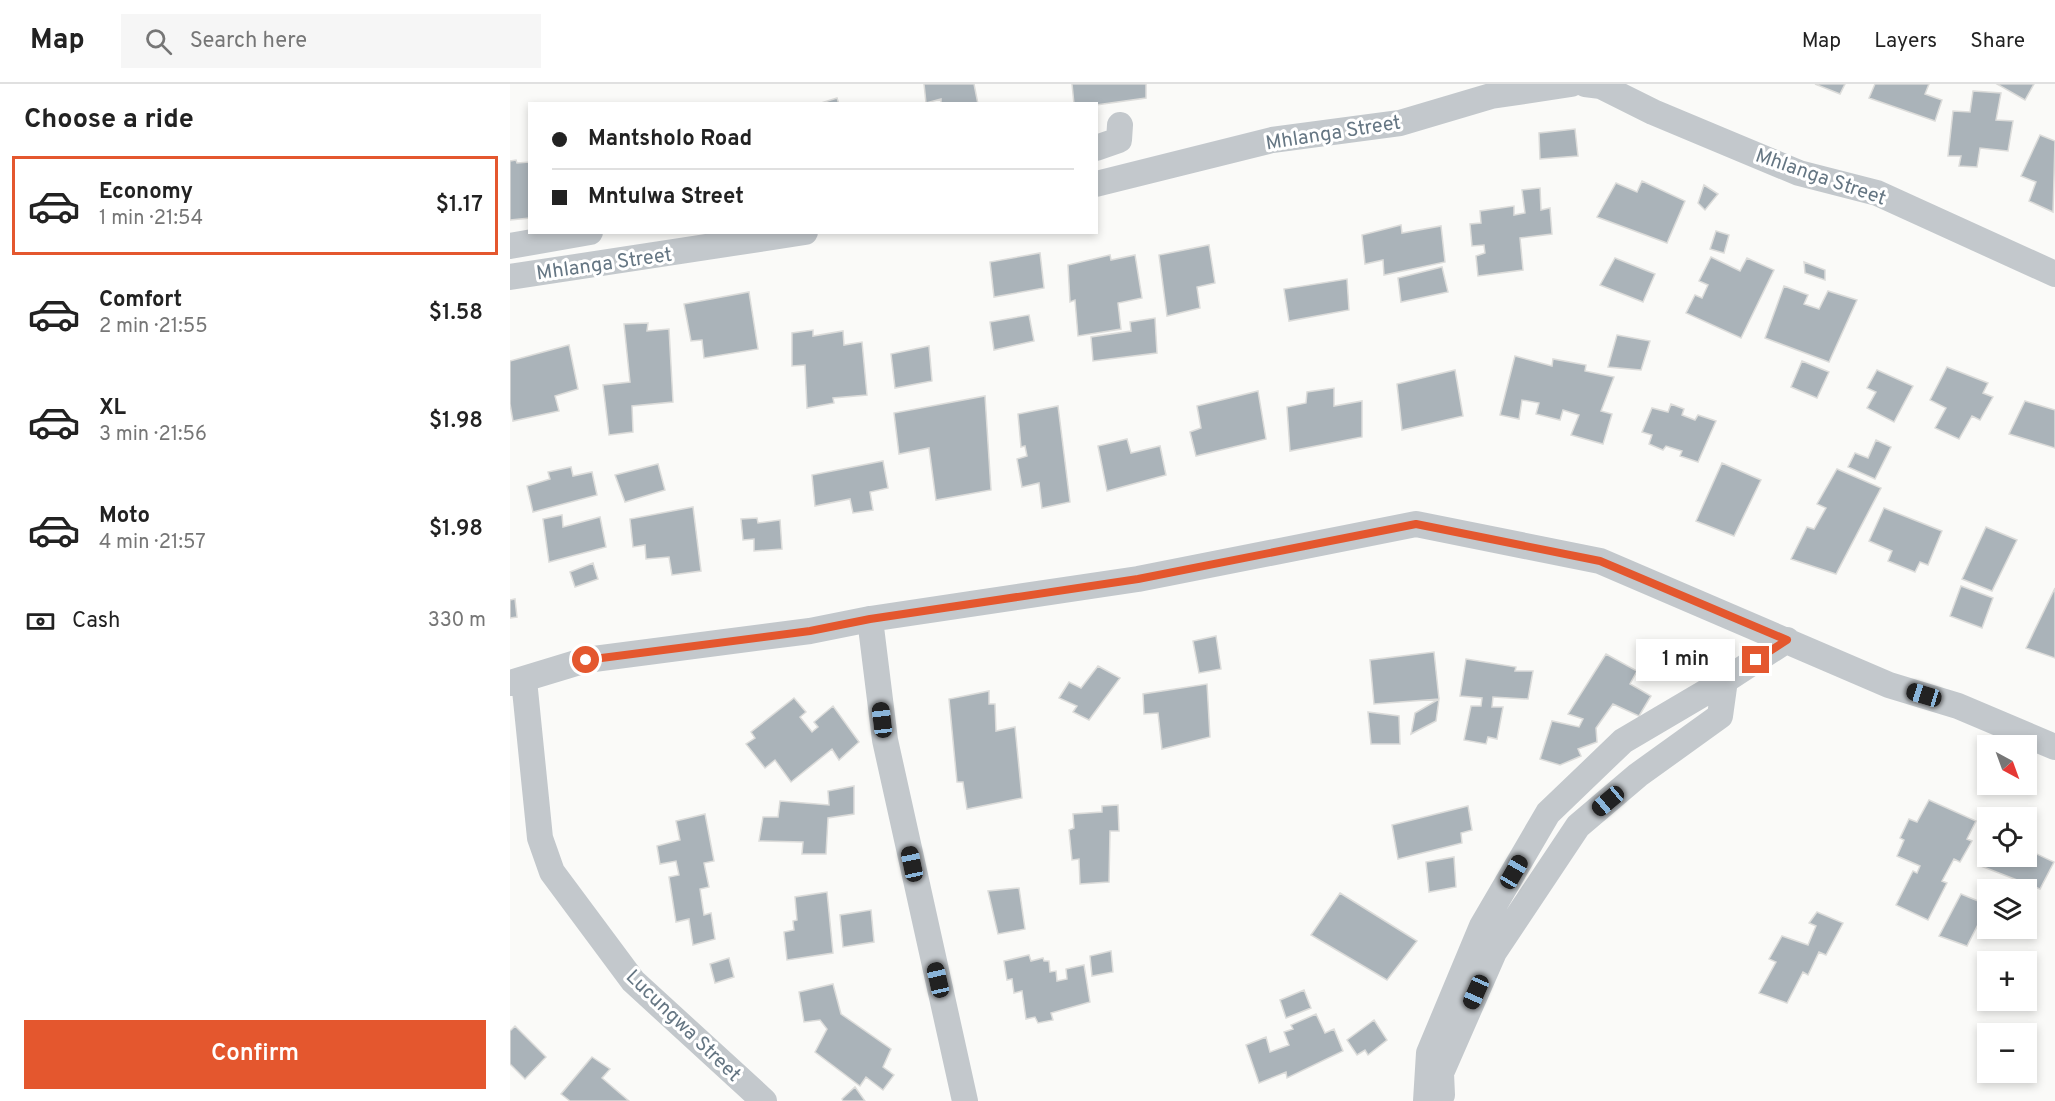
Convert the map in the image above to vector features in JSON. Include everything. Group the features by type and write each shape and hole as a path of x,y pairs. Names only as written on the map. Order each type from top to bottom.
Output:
{"street":[{"name":"Mhlanga Street","path":"1098,184 1272,140 1400,123 1491,96 1571,84"},
{"name":"Mhlanga Street","path":"1585,84 1601,86 1653,112 1799,173 1877,193 2055,274"},
{"path":"1098,147 1119,140 1120,126"},
{"path":"510,246 579,234"},
{"name":"Mhlanga Street","path":"510,277 792,234"},
{"path":"517,682 586,660 810,631 870,619 1138,579 1416,524 1600,561 1889,685 1958,706 2055,747"},
{"path":"870,619 885,740 965,1101"},
{"path":"1426,1101 1429,1053 1482,926 1548,813 1623,741 1787,640"},
{"path":"1442,1101 1441,1072 1494,952 1571,836 1578,826 1638,775 1720,716 1725,680"},
{"name":"Lucungwa Street","path":"517,682 540,838 552,872 633,981 764,1101"}],"building":[{"path":"924,84 974,84 978,102 941,102 941,99 926,102"},
{"path":"1072,84 1146,84 1146,98 1098,105 1098,102 1074,102"},
{"path":"1815,84 1845,84 1840,94"},
{"path":"1875,84 1929,84 1925,94 1942,100 1935,121 1869,98"},
{"path":"1997,84 2034,84 2025,100"},
{"path":"1973,91 2001,93 1996,120 2013,121 2008,151 1980,148 1977,167 1959,166 1961,156 1948,156 1953,111 1970,112"},
{"path":"837,98 838,102 824,102"},
{"path":"1575,129 1578,156 1540,159 1539,133"},
{"path":"2040,135 2055,141 2053,212 2029,201 2036,182 2021,176"},
{"path":"510,161 528,162 528,218 510,220"},
{"path":"1642,181 1685,201 1667,243 1597,217 1616,183 1637,192"},
{"path":"1704,185 1718,194 1705,210 1698,203"},
{"path":"1540,188 1541,210 1550,208 1552,234 1520,238 1523,270 1478,276 1476,256 1485,253 1484,245 1472,246 1470,224 1481,223 1480,211 1514,206 1514,215 1525,213 1522,190"},
{"path":"1401,225 1402,233 1441,226 1445,262 1384,275 1383,260 1365,264 1362,235"},
{"path":"1716,231 1729,235 1724,253 1710,249"},
{"path":"1209,245 1215,283 1197,287 1200,308 1167,316 1159,255"},
{"path":"1040,253 1044,288 994,297 990,262"},
{"path":"1110,255 1111,260 1135,255 1142,298 1118,303 1121,329 1078,336 1075,300 1070,302 1068,265"},
{"path":"1711,257 1740,271 1747,258 1774,270 1741,338 1686,313 1695,295 1702,298 1708,285 1699,281"},
{"path":"1615,258 1655,274 1643,302 1600,285"},
{"path":"1804,262 1825,270 1825,280 1805,273"},
{"path":"1442,267 1448,292 1401,302 1398,278"},
{"path":"1347,279 1349,310 1289,321 1284,289"},
{"path":"1784,286 1808,295 1804,304 1819,309 1828,291 1857,300 1829,362 1765,338"},
{"path":"749,292 758,349 704,358 702,340 691,341 684,304"},
{"path":"1029,315 1034,341 994,350 990,322"},
{"path":"1155,318 1157,353 1093,361 1091,337 1131,331 1130,322"},
{"path":"648,323 647,331 669,329 673,402 632,406 633,432 609,435 603,385 630,382 624,324"},
{"path":"813,330 813,336 843,331 844,345 862,342 867,395 833,398 834,403 807,408 805,365 792,366 792,333"},
{"path":"1617,335 1650,341 1641,370 1608,367"},
{"path":"569,345 578,389 555,396 559,411 513,421 510,404 510,361"},
{"path":"929,346 932,381 895,388 891,354"},
{"path":"1515,356 1552,366 1553,359 1586,365 1585,371 1614,377 1601,411 1612,414 1603,444 1571,435 1579,415 1563,410 1560,420 1536,414 1539,403 1522,400 1519,419 1500,415"},
{"path":"1802,361 1829,372 1817,398 1791,387"},
{"path":"1947,367 1988,383 1983,393 1993,397 1980,420 1972,416 1959,439 1935,428 1946,408 1930,400"},
{"path":"1455,370 1463,416 1402,430 1397,384"},
{"path":"1877,370 1913,386 1894,422 1867,408 1876,392 1867,388"},
{"path":"1334,388 1334,406 1362,401 1362,437 1290,451 1287,407 1306,403 1307,392"},
{"path":"1258,391 1266,439 1196,456 1190,432 1201,428 1197,406"},
{"path":"985,396 991,490 936,500 929,448 899,454 894,413"},
{"path":"2025,401 2055,410 2055,448 2009,434"},
{"path":"1671,404 1684,409 1682,415 1695,420 1698,415 1716,421 1698,462 1680,456 1682,451 1666,446 1663,450 1649,444 1652,435 1642,432 1652,408 1668,412"},
{"path":"1058,406 1070,502 1042,508 1039,483 1022,487 1017,459 1027,456 1025,446 1021,447 1018,414"},
{"path":"1127,439 1131,453 1160,446 1166,475 1107,491 1098,446"},
{"path":"1876,440 1891,447 1875,479 1848,467 1855,453 1868,458"},
{"path":"883,461 888,488 870,492 873,510 853,513 850,499 815,506 812,475"},
{"path":"1722,463 1761,480 1734,536 1696,521"},
{"path":"658,464 665,490 625,502 615,475"},
{"path":"571,467 573,476 592,472 597,495 533,512 527,486 550,479 548,472"},
{"path":"1837,469 1881,488 1836,574 1791,559 1807,527 1814,529 1826,508 1817,504"},
{"path":"693,507 701,571 672,575 669,557 646,559 645,545 633,547 630,519"},
{"path":"1884,508 1942,531 1928,565 1920,562 1915,572 1888,561 1892,551 1869,541"},
{"path":"562,515 563,527 600,517 606,547 549,562 543,519"},
{"path":"757,518 758,523 780,520 782,549 754,551 754,539 743,540 741,519"},
{"path":"1986,527 2017,540 1992,591 1962,579"},
{"path":"593,563 598,579 575,587 570,572"},
{"path":"1961,586 1993,598 1982,628 1950,616"},
{"path":"2055,588 2055,658 2026,648"},
{"path":"515,599 517,617 510,618 510,600"},
{"path":"1216,636 1221,669 1199,673 1193,641"},
{"path":"1434,652 1439,699 1374,704 1370,660"},
{"path":"1606,654 1637,671 1630,684 1651,696 1639,716 1613,704 1596,728 1597,742 1578,749 1581,756 1560,765 1540,759 1552,721 1579,727 1583,719 1568,714"},
{"path":"1466,659 1516,667 1515,671 1533,671 1528,699 1493,697 1492,707 1503,707 1497,739 1488,737 1486,744 1464,740 1471,706 1481,706 1482,698 1460,696"},
{"path":"1098,666 1120,678 1089,720 1073,712 1077,706 1059,698 1069,682 1081,688"},
{"path":"1207,684 1210,737 1162,749 1158,713 1144,714 1143,694"},
{"path":"989,691 989,704 995,704 996,731 1015,727 1022,798 967,809 963,782 957,782 949,699"},
{"path":"794,698 806,712 800,717 812,732 818,727 814,722 833,706 859,742 839,760 832,749 791,782 775,760 765,768 746,744 755,738 751,732"},
{"path":"1439,699 1436,721 1411,734 1415,713"},
{"path":"1368,712 1399,716 1400,744 1371,744"},
{"path":"854,786 854,814 828,818 826,854 802,854 803,842 759,841 763,817 778,817 780,801 829,805 828,791"},
{"path":"1929,800 1976,821 1967,839 1972,841 1960,862 1954,859 1942,881 1947,883 1928,920 1896,905 1913,871 1917,873 1920,866 1897,856 1904,840 1900,838 1909,819 1917,822"},
{"path":"1118,805 1119,831 1110,831 1109,882 1080,884 1079,859 1072,860 1069,830 1074,828 1073,814 1102,812 1102,806"},
{"path":"1468,806 1472,830 1461,833 1462,843 1398,859 1392,825"},
{"path":"705,814 714,861 704,863 709,887 700,889 704,915 711,913 715,939 693,945 689,919 676,922 669,877 679,875 676,861 660,864 657,846 680,840 676,821"},
{"path":"2037,854 2054,862 2040,889 2037,888 2037,879 2014,879 1984,867 2037,867"},
{"path":"1454,857 1456,887 1429,892 1426,862"},
{"path":"1019,888 1025,929 998,934 988,891"},
{"path":"827,892 833,953 787,960 784,932 794,930 793,921 797,920 795,897"},
{"path":"1340,893 1417,941 1387,980 1311,935"},
{"path":"1961,894 1977,901 1977,926 1967,946 1939,936"},
{"path":"871,910 874,942 843,947 840,915"},
{"path":"1817,912 1843,923 1826,955 1819,952 1808,975 1803,972 1787,1003 1759,993 1776,962 1769,959 1782,936 1808,945 1816,926 1809,923"},
{"path":"1111,951 1113,972 1092,976 1090,956"},
{"path":"1029,955 1031,961 1043,958 1044,961 1049,961 1050,972 1056,971 1057,981 1067,979 1066,969 1084,965 1090,1002 1051,1013 1053,1020 1038,1023 1035,1017 1026,1019 1022,991 1014,993 1012,979 1007,980 1004,961"},
{"path":"729,958 734,977 715,983 710,964"},
{"path":"833,984 841,1014 891,1049 883,1067 894,1075 883,1090 866,1077 860,1086 815,1052 827,1029 820,1020 804,1022 799,992"},
{"path":"1304,990 1311,1008 1286,1018 1280,1000"},
{"path":"1316,1014 1325,1033 1334,1029 1343,1051 1287,1078 1286,1072 1259,1083 1246,1045 1266,1037 1270,1052 1289,1045 1284,1032 1293,1029 1291,1025"},
{"path":"1374,1020 1387,1040 1368,1055 1365,1050 1357,1055 1347,1040"},
{"path":"515,1026 546,1057 525,1079 510,1064 510,1031"},
{"path":"592,1057 610,1069 602,1078 629,1101 570,1101 561,1094"},
{"path":"855,1087 865,1101 843,1101 842,1099"}],"route":[{"path":"586,660 810,631 870,619 1138,579 1416,524 1600,561 1787,640 1756,660"}]}
